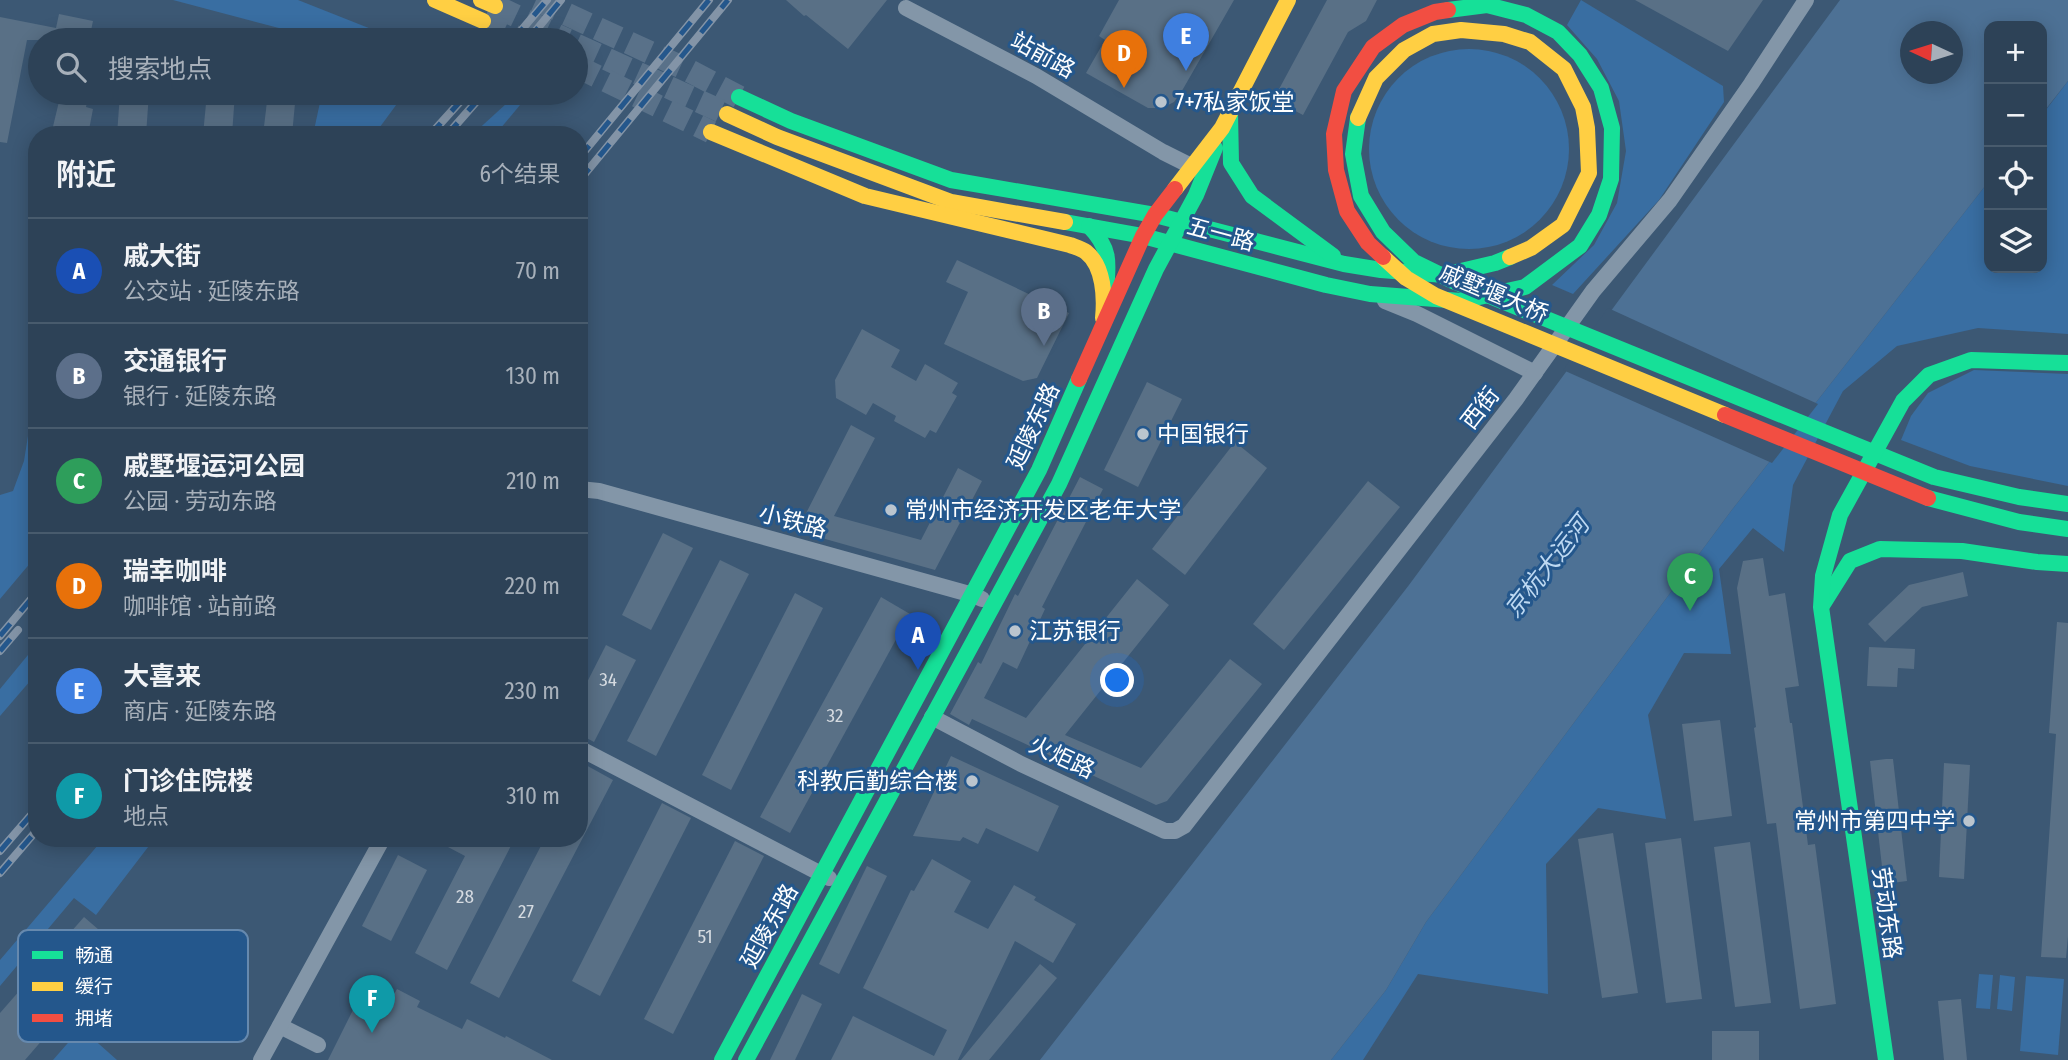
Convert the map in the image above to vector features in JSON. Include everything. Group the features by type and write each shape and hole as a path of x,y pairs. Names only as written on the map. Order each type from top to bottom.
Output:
{"main road":[{"path":"435,0 483,21"},
{"name":"延陵东路","path":"746,1060 1059,484 1156,269 1172,245 1205,177 1222,128 1288,0"},
{"name":"戚墅堰大桥","path":"1612,128 1601,88 1580,55 1558,32 1527,15 1487,5 1435,12 1403,25 1373,47 1344,91 1334,134 1336,170 1347,211 1368,243 1406,278 1436,296 1920,496 2019,522 2068,529"},
{"name":"戚墅堰大桥","path":"1587,128 1583,107 1564,69 1530,42 1504,34 1461,30 1433,34 1404,50 1376,78 1358,117 1353,153 1361,196 1383,232 1414,261 1453,281 1934,477 2019,497 2068,504"},
{"name":"五一路","path":"739,97 791,121 951,180 1155,215 1344,264 1444,275 1495,263 1531,247 1563,225 1589,173 1587,128"},
{"path":"1230,112 1231,163 1252,196 1344,264"},
{"name":"五一路","path":"727,114 777,137 951,202 1143,236 1326,285 1370,294 1461,301 1525,287 1580,246 1599,215 1611,178 1612,128"},
{"name":"延陵东路","path":"722,1060 1039,470 1143,236 1155,215 1222,128"},
{"path":"711,132 864,196 1070,245 1086,252 1100,275 1105,304"},
{"path":"1089,226 1100,237 1108,252 1105,304 1100,333"},
{"name":"劳动东路","path":"1886,1060 1821,607 1823,576 1840,515 1902,401 1928,375 1970,360 2068,363"},
{"path":"1821,607 1850,561 1880,549 1962,551 2068,564"}],"street":[{"name":"西街","path":"1174,831 1184,826 1535,373 1593,291 1670,200 1806,0"},
{"name":"站前路","path":"906,8 1036,76 1193,167"},
{"path":"1370,294 1417,314 1535,373"},
{"name":"小铁路","path":"588,490 974,595 993,605"},
{"name":"火炬路","path":"932,717 1032,769 1165,831 1174,831"},
{"path":"588,753 842,884"},
{"path":"261,1060 378,847"},
{"path":"280,1026 317,1045"}],"shaded area":[{"path":"173,0 298,0 369,28 279,28"},
{"path":"1581,0 1723,86 1724,102 1659,200 1573,294 1552,285 1594,245 1617,203 1626,151 1619,101 1597,59 1567,25"},
{"path":"1469,49 1507,57 1540,78 1561,111 1569,149 1561,187 1540,220 1507,241 1469,249 1431,241 1398,220 1377,187 1369,149 1377,111 1398,78 1431,57"},
{"path":"2068,81 2068,334 1978,328 1897,346 1843,391 1793,485 1784,552 1753,528 1719,569 1731,654 1684,653 1648,715 1666,819 1598,808 1546,864 1548,994 1418,974 1363,1060 1331,1060 1386,990 1426,922 1731,511 1984,187 1984,273 2047,273 2047,108"},
{"path":"319,105 396,105 381,126 315,126"},
{"path":"505,105 520,105 502,126 482,126"},
{"path":"1974,370 2068,374 2068,486 1970,466 1901,440 1911,416 1928,393"},
{"path":"28,436 28,566 0,599 0,495 13,491 24,461"},
{"path":"28,655 28,683 0,716 0,689"},
{"path":"96,847 148,847 96,915 74,898 47,930 26,930"},
{"path":"18,939 18,965 0,986 0,960"},
{"path":"1979,974 1993,975 1990,1009 1976,1008"},
{"path":"2000,975 2015,977 2012,1011 1997,1009"},
{"path":"2026,976 2064,979 2058,1055 2020,1051"},
{"path":"69,1042 97,1042 117,1060 53,1060"}],"water":[{"name":"京杭大运河","path":"1840,0 2068,0 2068,81 2047,108 2047,21 1984,21 1984,187 1731,511 1426,922 1386,990 1331,1060 1040,1060 1409,585"}],"pier":[{"path":"1608,308 1818,404 1772,463 1563,370"}],"building":[{"path":"786,0 887,0 848,49"},
{"path":"1119,0 1234,0 1183,89 1174,102 1162,108 1148,108 1086,73 1105,40 1099,36"},
{"path":"1327,0 1377,0 1366,21 1348,32 1303,115 1280,103 1278,91"},
{"path":"1635,0 1763,0 1728,51"},
{"path":"59,14 93,21 92,28 56,28"},
{"path":"0,17 56,28 28,28 28,40 7,143 0,142"},
{"path":"58,105 86,105 93,109 90,126 53,126"},
{"path":"119,105 148,105 147,126 118,126"},
{"path":"206,105 234,105 233,126 204,126"},
{"path":"267,105 295,105 293,126 264,126"},
{"path":"957,260 1069,313 1037,378 1023,381 944,344 968,292 946,282"},
{"path":"862,329 900,350 891,367 916,381 925,364 958,383 952,393 957,396 936,433 930,430 925,438 894,421 896,416 873,403 866,415 836,398 835,380"},
{"name":"中国银行","path":"1147,382 1182,399 1138,487 1104,470"},
{"path":"851,425 875,438 834,516 921,540 958,468 982,481 935,570 797,531"},
{"path":"1235,442 1267,468 1185,575 1152,549"},
{"path":"1080,477 1103,489 1042,607 1045,609 1017,669 1003,662 984,698 1026,718 1137,579 1169,605 1065,735 1141,768 1230,659 1262,684 1167,801 1156,805 972,719 969,725 950,714 978,662 981,664 1015,594 1018,596"},
{"path":"1368,481 1400,507 1284,650 1253,624"},
{"path":"663,533 693,548 651,630 622,615"},
{"path":"1763,558 1769,596 1785,593 1799,686 1785,688 1808,845 1815,844 1836,1004 1800,1009 1776,823 1767,824 1737,588 1743,561"},
{"path":"720,560 749,574 656,756 627,741"},
{"path":"1963,572 1968,596 1922,607 1885,642 1868,624 1909,585"},
{"path":"795,593 823,608 731,790 702,775"},
{"path":"881,597 910,614 790,833 760,817"},
{"path":"2057,622 2068,623 2066,958 2041,957 2056,734 2049,733"},
{"path":"606,645 636,660 594,742 588,739 588,680"},
{"path":"1869,647 1915,649 1914,669 1898,668 1897,687 1867,686"},
{"path":"1720,720 1732,816 1694,821 1682,724"},
{"name":"科教后勤综合楼","path":"951,756 1059,806 1038,852 986,828 978,844 963,837 960,841 913,836"},
{"path":"1893,759 1907,881 1884,884 1870,761"},
{"path":"1944,763 1970,765 1964,879 1939,877"},
{"path":"588,766 613,780 588,828"},
{"path":"662,803 691,818 600,996 572,981"},
{"path":"1613,833 1638,993 1602,998 1578,839"},
{"path":"1681,838 1702,999 1666,1003 1645,843"},
{"path":"735,841 764,856 673,1034 644,1019"},
{"path":"1750,842 1771,1003 1735,1007 1714,847"},
{"path":"448,847 510,847 447,970 415,953 465,856"},
{"path":"540,847 578,847 499,998 470,983"},
{"path":"398,855 427,870 391,941 362,926"},
{"path":"932,859 971,881 954,912 988,929 1014,885 1076,924 1053,963 1015,941 958,1060 831,1060 853,1016 934,1056 947,1030 863,988 911,890 914,891"},
{"path":"867,866 887,876 839,974 819,964"},
{"path":"84,917 99,930 73,930"},
{"path":"1040,964 1057,978 989,1060 961,1060"},
{"path":"397,989 420,1001 417,1007 462,1029 467,1019 552,1060 328,1060 361,994 387,1007"},
{"path":"18,992 18,1042 41,1042 25,1060 0,1060 0,1013"},
{"path":"802,994 822,1004 795,1060 770,1060"},
{"path":"1961,999 1967,1060 1944,1060 1938,1001"},
{"path":"1712,1031 1759,1031 1759,1060 1712,1060"}],"tunnel":[{"path":"536,0 688,70 739,97"},
{"path":"495,6 542,28"},
{"path":"483,21 497,28"},
{"path":"588,50 727,114"},
{"path":"588,72 711,132"}],"railway":[{"path":"523,28 547,0"},
{"path":"538,28 561,0"},
{"path":"588,147 709,0"},
{"path":"588,170 728,0"},
{"path":"438,126 457,105"},
{"path":"455,126 473,105"},
{"path":"0,636 28,603"},
{"path":"0,651 18,630"},
{"path":"0,851 28,818"},
{"path":"0,873 28,840"}],"traffic: fast":[{"path":"1065,222 1143,236 1326,285 1370,294 1461,301 1525,287 1580,246 1599,215 1611,179 1612,128 1601,88 1580,55 1558,32 1526,15 1487,5 1448,10"},
{"path":"739,97 791,121 951,180 1155,215 1344,264 1444,275 1510,257"},
{"path":"1230,113 1231,163 1252,196 1333,256"},
{"path":"1358,118 1353,154 1361,196 1383,232 1414,262 1453,281 1934,477 2019,497 2068,504"},
{"path":"746,1060 1059,484 1156,269 1196,195 1215,148"},
{"path":"1089,226 1101,241 1106,255 1106,290"},
{"path":"1886,1060 1821,607 1823,576 1840,515 1903,401 1929,375 1971,360 2068,363"},
{"path":"722,1060 1039,470 1079,379"},
{"path":"1928,498 2019,522 2068,529"},
{"path":"1823,604 1850,561 1880,549 1962,551 2068,564"}],"traffic: slow":[{"path":"435,0 483,21"},
{"path":"481,0 495,6"},
{"path":"1175,189 1222,128 1288,0"},
{"path":"1358,118 1376,78 1404,50 1433,34 1461,30 1504,34 1530,42 1564,69 1583,107 1589,173 1563,225 1531,248 1510,257"},
{"path":"727,114 777,137 951,202 1065,222"},
{"path":"711,132 865,196 1083,250 1097,265 1100,274 1104,301 1103,318"},
{"path":"1383,257 1406,278 1436,296 1725,415"}],"traffic: jam":[{"path":"1383,257 1368,243 1347,211 1336,170 1334,134 1344,91 1373,47 1403,25 1435,12 1448,10"},
{"path":"1079,379 1143,236 1175,189"},
{"path":"1725,415 1928,498"}],"place":[{"name":"大喜来","path":"1186,71"},
{"name":"瑞幸咖啡","path":"1124,88"},
{"name":"7+7私家饭堂","path":"1161,102"},
{"name":"交通银行","path":"1044,346"},
{"name":"中国银行","path":"1143,434"},
{"name":"常州市经济开发区老年大学","path":"891,510"},
{"name":"戚墅堰运河公园","path":"1690,611"},
{"name":"江苏银行","path":"1015,631"},
{"name":"戚大街","path":"918,670"},
{"name":"科教后勤综合楼","path":"972,781"},
{"name":"常州市第四中学","path":"1969,821"},
{"name":"门诊住院楼","path":"372,1033"}]}
